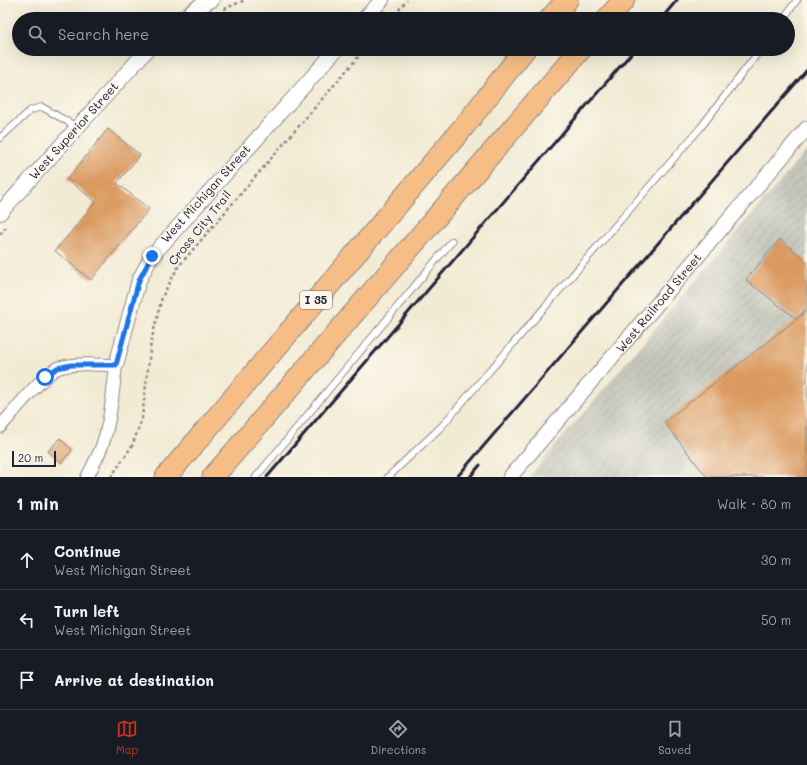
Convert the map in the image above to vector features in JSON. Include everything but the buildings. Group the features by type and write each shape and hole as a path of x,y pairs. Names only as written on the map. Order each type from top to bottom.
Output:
{"highway":[{"path":"556,12 567,0"},
{"path":"614,12 624,0"},
{"name":"I 35","path":"166,477 466,124 519,56"},
{"path":"213,477 575,56"}],"street":[{"path":"191,12 212,0"},
{"path":"371,12 381,1"},
{"name":"West Superior Street","path":"0,213 142,56"},
{"name":"West Michigan Street","path":"116,365 139,280 152,256 331,56"},
{"name":"West Railroad Street","path":"510,477 807,128"},
{"path":"0,427 45,377 57,368 71,365 116,365 108,420 103,442 95,463 87,477"}],"lane":[{"path":"788,12 797,0"},
{"path":"388,477 441,427 701,127 756,56"},
{"path":"0,138 31,110 42,107 77,128"},
{"path":"256,477 452,241"}],"path":[{"path":"397,12 407,0"},
{"name":"Cross City Trail","path":"111,477 132,446 142,418 151,342 162,297 178,267 359,56"}],"shaded area":[{"path":"807,150 807,477 529,477"}],"railway":[{"path":"667,12 677,0"},
{"path":"267,477 629,56"},
{"path":"457,477 807,70"},
{"path":"470,477 480,465"}],"route":[{"path":"45,377 57,368 71,365 116,365 139,280 152,256"}]}
